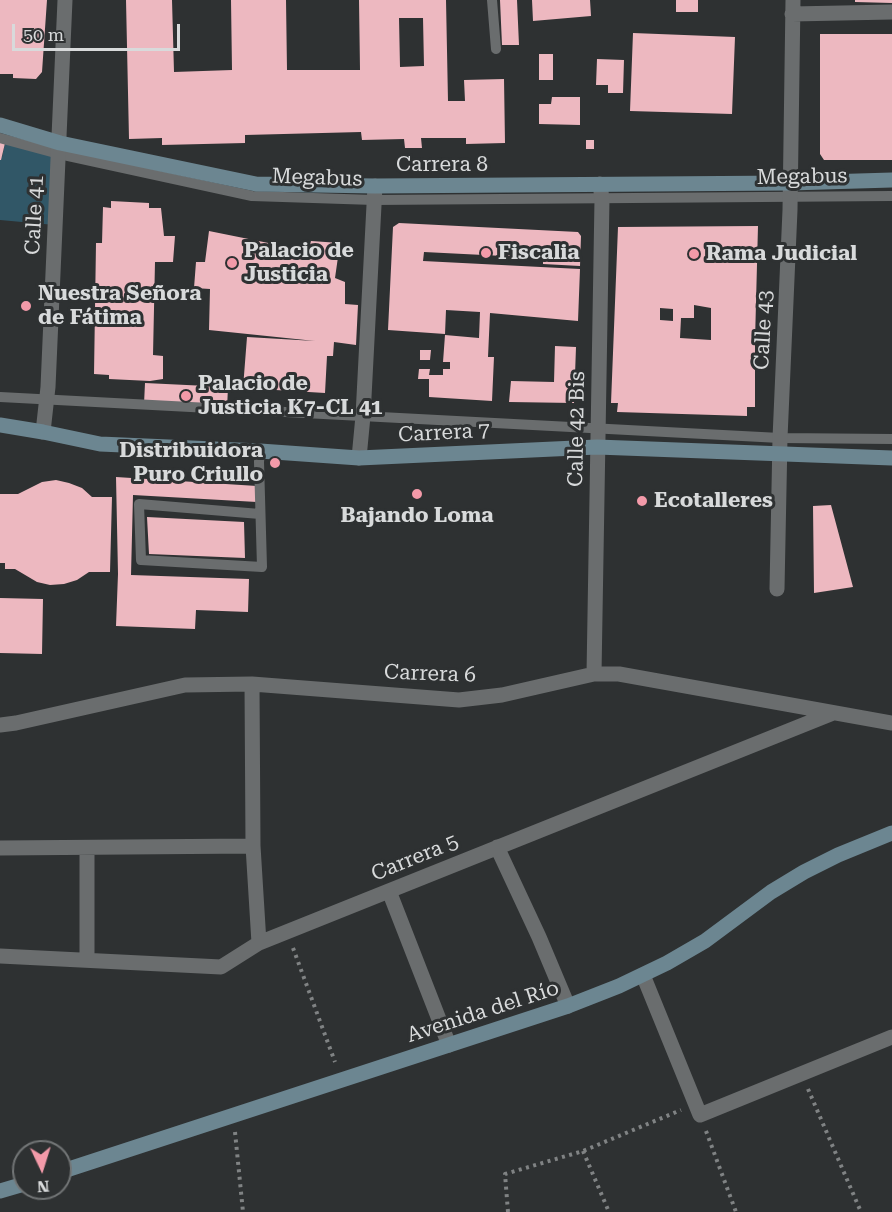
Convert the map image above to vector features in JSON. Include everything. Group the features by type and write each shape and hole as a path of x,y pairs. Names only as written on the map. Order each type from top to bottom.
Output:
{"main road":[{"name":"Carrera 8","path":"0,124 59,149 256,184 374,193 790,190 892,180"},
{"name":"Carrera 7","path":"0,425 100,444 359,458 597,447 892,458"},
{"name":"Avenida del Río","path":"72,1168 568,1006 667,963 705,941 771,892 804,872 892,833"}],"street":[{"name":"Calle 41","path":"43,432 47,399 65,0"},
{"path":"792,7 892,12"},
{"name":"Calle 43","path":"777,589 780,438 790,190 792,7"},
{"name":"Calle 42 Bis","path":"594,674 601,191"},
{"path":"359,458 374,193"},
{"name":"Carrera 6","path":"0,725 185,685 252,684 459,700 502,695 594,674 619,674 892,723"},
{"path":"252,684 253,846 259,943"},
{"name":"Carrera 5","path":"0,956 221,968 259,943 834,712"},
{"path":"0,848 253,846"},
{"path":"497,847 568,1006"},
{"path":"87,848 87,959"},
{"path":"389,891 448,1044"},
{"path":"643,975 697,1109 802,1073 892,1037"}],"lane":[{"path":"492,0 496,49"},
{"path":"0,138 59,149"},
{"name":"Megabus","path":"790,190 892,196"},
{"path":"0,397 780,438 892,439"},
{"path":"260,451 262,567 141,560 139,504 260,514"}],"path":[{"path":"287,932 342,1080"},
{"path":"802,1073 861,1212"},
{"path":"508,1212 505,1174 583,1150 697,1109 736,1212"},
{"path":"233,1116 243,1212"},
{"path":"583,1150 609,1212"}],"shaded area":[{"path":"6,139 59,154 55,225 0,220 0,156 2,157"}],"building":[{"path":"0,0 47,0 42,72 36,79 13,78 13,74 0,74"},
{"path":"126,0 172,0 174,72 232,70 231,0 286,0 287,70 360,70 359,0 446,0 448,101 465,101 464,80 504,79 505,143 466,144 466,138 421,138 422,148 405,148 404,139 362,140 361,132 245,135 245,143 162,145 162,138 129,139","holes":["399,18 423,18 424,66 400,67"]},
{"path":"500,0 517,0 519,45 502,45"},
{"path":"532,0 590,0 591,16 533,21"},
{"path":"676,0 698,0 698,12 676,12"},
{"path":"855,0 892,0 892,3 855,2"},
{"path":"633,33 735,37 732,114 630,111"},
{"path":"820,34 892,34 892,160 824,160 820,154"},
{"path":"539,54 553,54 553,80 539,80"},
{"path":"597,59 624,60 623,93 608,93 608,85 596,85"},
{"path":"552,97 580,97 580,125 539,124 539,104 551,104"},
{"path":"0,138 6,139 1,160 0,160"},
{"path":"586,140 594,140 594,149 586,149"},
{"path":"111,201 149,203 149,208 161,208 164,236 175,236 173,262 155,262 153,355 163,356 163,379 150,381 109,379 109,375 94,374 96,243 102,243 103,207 111,208"},
{"path":"399,223 578,232 581,236 580,266 543,264 543,258 424,252 423,261 580,269 578,321 490,313 488,357 494,357 492,401 429,397 429,379 418,379 419,369 430,369 429,375 443,375 443,369 450,369 450,362 443,362 445,335 479,338 480,312 446,310 445,334 388,330 393,227"},
{"path":"758,226 755,407 747,407 747,416 617,412 618,403 611,403 618,227","holes":["694,305 711,308 711,340 680,338 681,318 694,318","660,308 673,309 673,321 660,320"]},
{"path":"209,231 308,251 311,241 340,243 335,278 345,282 345,304 358,305 356,345 334,342 333,356 327,356 325,393 243,388 247,337 315,341 209,330 210,289 194,288 196,262 205,262"},
{"path":"555,346 576,347 574,403 509,402 511,381 554,382"},
{"path":"420,350 431,350 430,360 420,360"},
{"name":"Palacio de Justicia K7-CL 41","path":"145,383 228,387 227,409 144,404"},
{"path":"116,477 257,486 257,502 133,495 131,575 249,579 248,612 196,610 195,629 116,626 118,574"},
{"path":"56,480 82,488 92,497 112,497 110,572 89,572 77,580 50,585 37,582 15,569 5,569 5,563 0,563 0,494 18,494 42,482"},
{"path":"831,505 853,587 814,593 813,506"},
{"path":"147,517 244,522 245,558 149,554"},
{"path":"0,598 43,599 42,654 0,653"}],"place":[{"name":"Fiscalia","path":"486,253"},
{"name":"Rama Judicial","path":"694,254"},
{"name":"Palacio de Justicia","path":"232,263"},
{"name":"Nuestra Señora de Fátima","path":"26,306"},
{"name":"Palacio de Justicia K7-CL 41","path":"186,396"},
{"name":"Distribuidora Puro Criullo","path":"275,463"},
{"name":"Bajando Loma","path":"417,494"},
{"name":"Ecotalleres","path":"642,501"}]}
